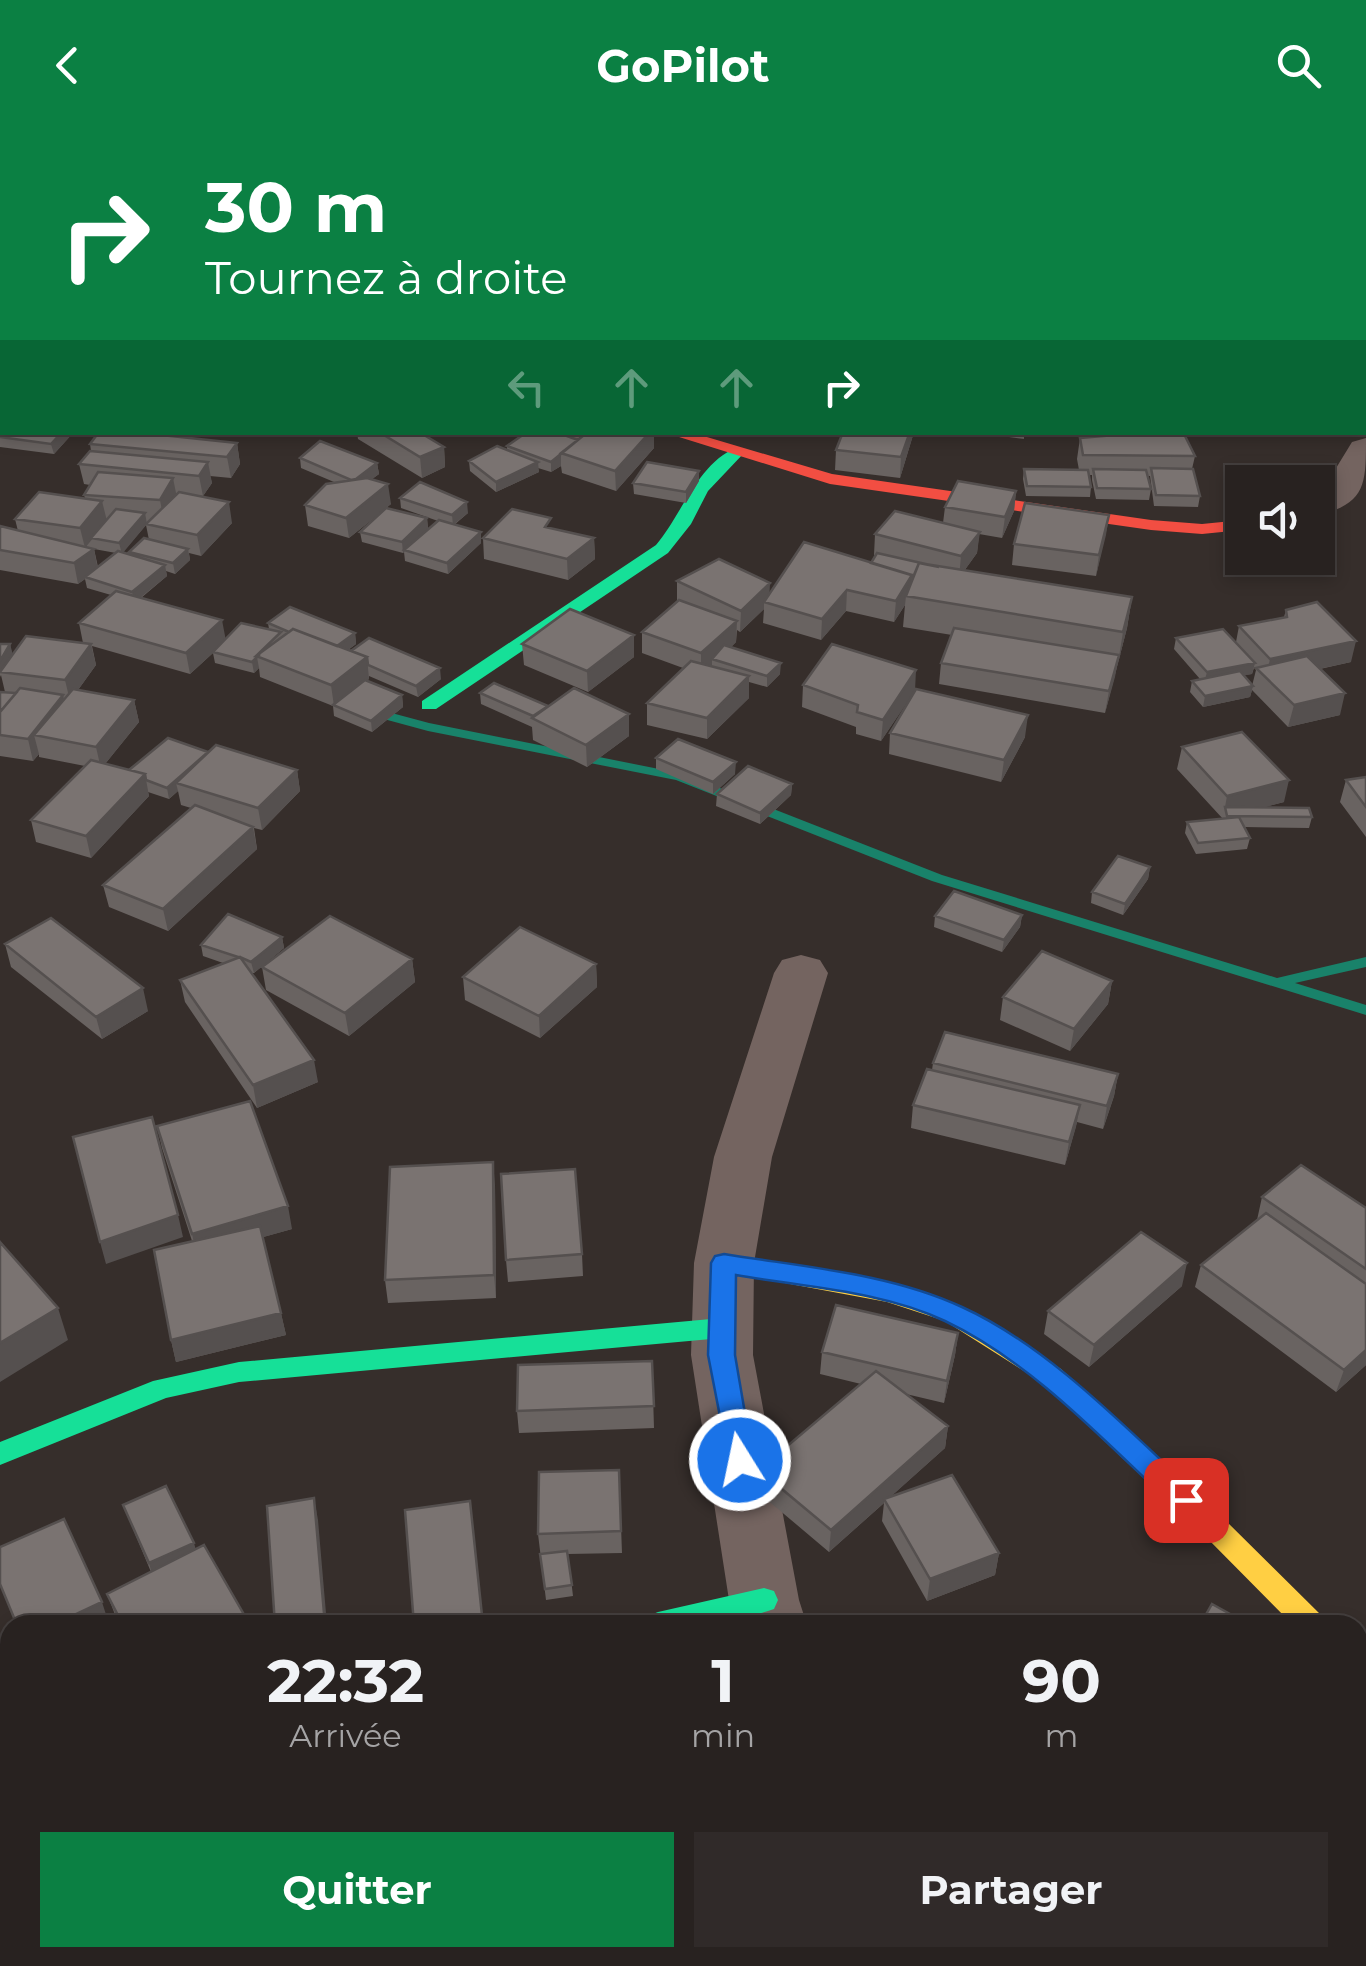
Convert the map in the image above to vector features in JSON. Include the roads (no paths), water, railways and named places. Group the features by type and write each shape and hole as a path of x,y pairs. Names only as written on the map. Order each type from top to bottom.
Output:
{"street":[{"path":"679,435 775,466 848,482 1151,525 1225,527"},
{"path":"1335,493 1346,486 1366,450"},
{"path":"429,705 662,550 683,524 702,489 736,453"},
{"path":"768,1613 722,1355 724,1263 743,1157 801,973"},
{"path":"724,1263 888,1292 954,1314 1052,1376 1302,1615"},
{"path":"0,1454 162,1388 240,1372 722,1328"}],"waterway":[{"path":"373,712 428,727 679,777 937,878 1366,1010"},
{"path":"1282,981 1366,962"}]}
